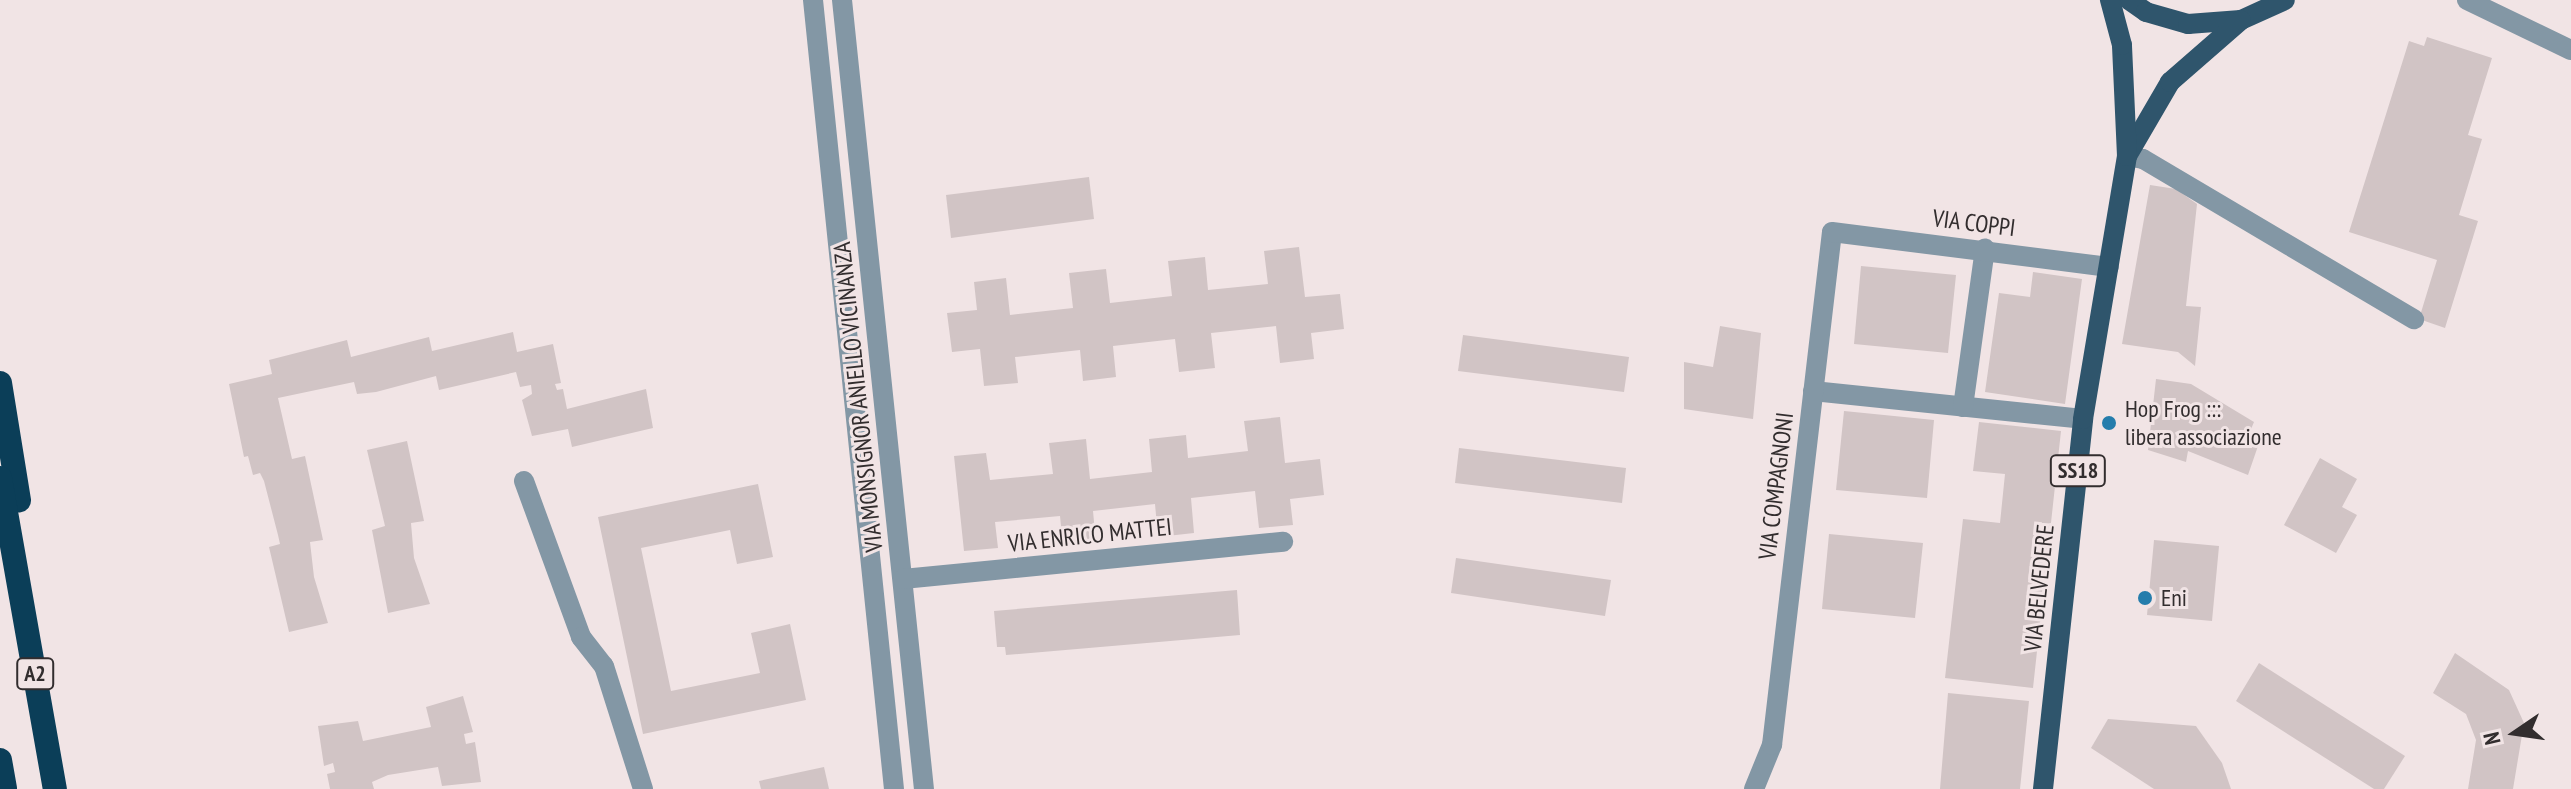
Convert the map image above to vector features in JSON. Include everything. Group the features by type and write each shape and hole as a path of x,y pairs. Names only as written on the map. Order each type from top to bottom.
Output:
{"highway":[{"path":"0,383 19,499 14,558"},
{"name":"A2","path":"0,478 55,789"},
{"path":"0,760 5,789"}],"main road":[{"name":"SS18","path":"2110,0 2122,45 2127,156"},
{"name":"SS18","path":"2129,0 2146,12 2188,24 2241,20"},
{"name":"SS18","path":"2127,156 2170,82 2241,20 2285,0"},
{"name":"VIA BELVEDERE","path":"2043,789 2083,419 2127,156"}],"street":[{"name":"VIA MONSIGNOR ANIELLO VICINANZA","path":"813,0 894,789"},
{"name":"VIA MONSIGNOR ANIELLO VICINANZA","path":"842,0 924,789"},
{"path":"2467,0 2571,50"},
{"path":"2127,156 2143,159 2414,319"},
{"name":"VIA COPPI","path":"1832,232 2109,267"},
{"name":"VIA COMPAGNONI","path":"1754,789 1772,745 1832,232"},
{"path":"1963,407 1985,249"},
{"path":"1813,391 2083,419"},
{"path":"524,481 581,637 604,666 643,789"},
{"name":"VIA ENRICO MATTEI","path":"903,579 1283,542"}],"building":[{"path":"2427,37 2492,58 2468,135 2482,139 2459,215 2478,221 2445,328 2419,319 2437,260 2349,232 2409,41 2424,46"},
{"path":"1089,177 1094,219 951,238 946,195"},
{"path":"2150,185 2176,189 2197,204 2186,306 2201,307 2195,366 2178,352 2122,344"},
{"path":"1299,247 1305,297 1340,294 1344,329 1311,333 1314,359 1280,363 1276,326 1211,333 1215,368 1179,372 1175,339 1113,346 1116,377 1083,381 1080,350 1015,357 1018,383 984,386 980,349 952,352 947,313 977,310 974,282 1006,278 1010,315 1073,308 1069,273 1106,269 1110,303 1172,296 1168,261 1205,257 1208,290 1268,284 1264,251"},
{"path":"1861,266 1956,275 1948,353 1854,344"},
{"path":"2033,272 2082,279 2065,404 1985,392 1999,293 2030,297"},
{"path":"1720,326 1761,333 1753,419 1684,409 1684,362 1713,367"},
{"path":"513,332 517,352 553,344 561,383 555,384 557,390 563,389 567,409 646,389 653,428 572,447 568,429 532,436 522,400 532,394 531,385 520,387 516,372 439,390 436,376 376,392 357,394 354,382 278,398 292,459 305,456 323,540 310,542 314,577 328,623 289,632 269,547 280,544 278,535 264,481 260,473 253,475 248,456 244,457 229,384 272,374 269,360 347,340 351,357 429,337 432,351"},
{"path":"1463,335 1629,357 1624,392 1458,371"},
{"path":"2156,379 2191,384 2254,422 2246,441 2258,446 2248,475 2188,451 2186,462 2148,450"},
{"path":"1844,411 1934,420 1927,498 1836,490"},
{"path":"1280,417 1285,463 1320,459 1324,495 1290,499 1293,525 1259,528 1255,491 1191,498 1194,533 1158,537 1155,504 1093,511 1096,543 1063,546 1060,516 995,522 998,548 964,551 954,456 986,453 990,480 1053,474 1049,443 1086,439 1090,479 1152,472 1149,439 1186,435 1188,458 1248,451 1244,421"},
{"path":"1979,422 2061,431 2033,688 1945,678 1963,519 2000,523 2005,474 1973,471"},
{"path":"407,441 424,521 411,523 414,558 430,604 388,613 372,530 385,526 367,450"},
{"path":"1459,448 1626,468 1622,503 1455,483"},
{"path":"2320,458 2357,479 2342,507 2357,515 2336,553 2284,525"},
{"path":"758,484 773,557 737,564 730,530 641,548 671,691 760,673 751,633 790,624 806,700 643,734 598,517"},
{"path":"1829,534 1923,543 1915,618 1822,609"},
{"path":"2154,540 2219,546 2212,621 2147,615"},
{"path":"1456,558 1611,580 1605,616 1451,593"},
{"path":"1237,590 1240,635 1006,655 1005,647 997,647 994,611"},
{"path":"2455,653 2509,690 2524,723 2513,789 2468,789 2476,740 2466,714 2433,693"},
{"path":"2259,663 2405,756 2384,789 2374,789 2236,701"},
{"path":"1948,693 2029,701 2020,789 1940,789"},
{"path":"463,696 473,732 464,734 466,744 475,742 481,782 442,786 438,767 388,775 372,782 374,789 330,789 327,774 335,772 333,763 324,766 318,726 358,721 363,741 431,727 426,707"},
{"path":"2108,719 2196,726 2222,763 2231,789 2154,789 2091,748"},
{"path":"824,767 829,789 761,789 759,781"}],"place":[{"name":"Hop Frog ::: libera associazione","path":"2109,423"},
{"name":"Eni","path":"2145,598"}]}
